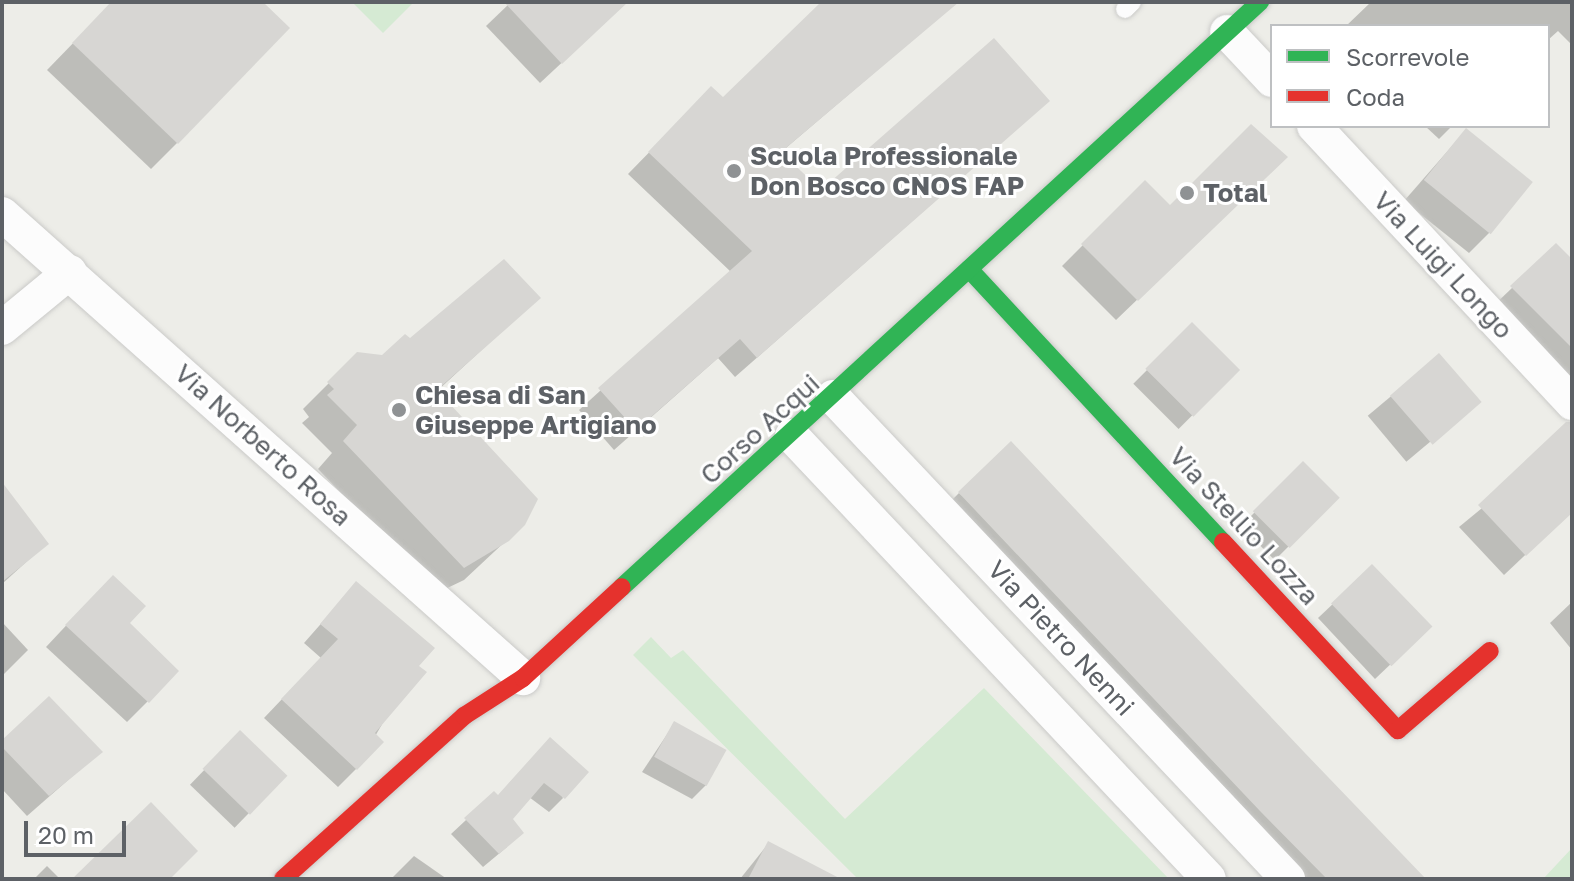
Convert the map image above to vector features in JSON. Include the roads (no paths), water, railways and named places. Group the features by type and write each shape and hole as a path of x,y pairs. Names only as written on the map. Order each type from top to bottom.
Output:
{"street":[{"name":"Corso Acqui","path":"283,879 464,716 523,678 792,436 1260,2"},
{"path":"1227,32 1270,78"},
{"name":"Via Luigi Longo","path":"1316,128 1572,403"},
{"name":"Via Norberto Rosa","path":"2,214 523,678"},
{"name":"Via Stellio Lozza","path":"969,269 1398,730 1490,651"},
{"path":"2,328 70,272"},
{"name":"Via Pietro Nenni","path":"833,397 1288,879"},
{"path":"792,436 1209,879"},
{"path":"492,723 523,678"}],"place":[{"name":"Scuola Professionale Don Bosco CNOS FAP","path":"734,171"},
{"name":"Total","path":"1187,193"},
{"name":"Chiesa di San Giuseppe Artigiano","path":"399,410"}]}
